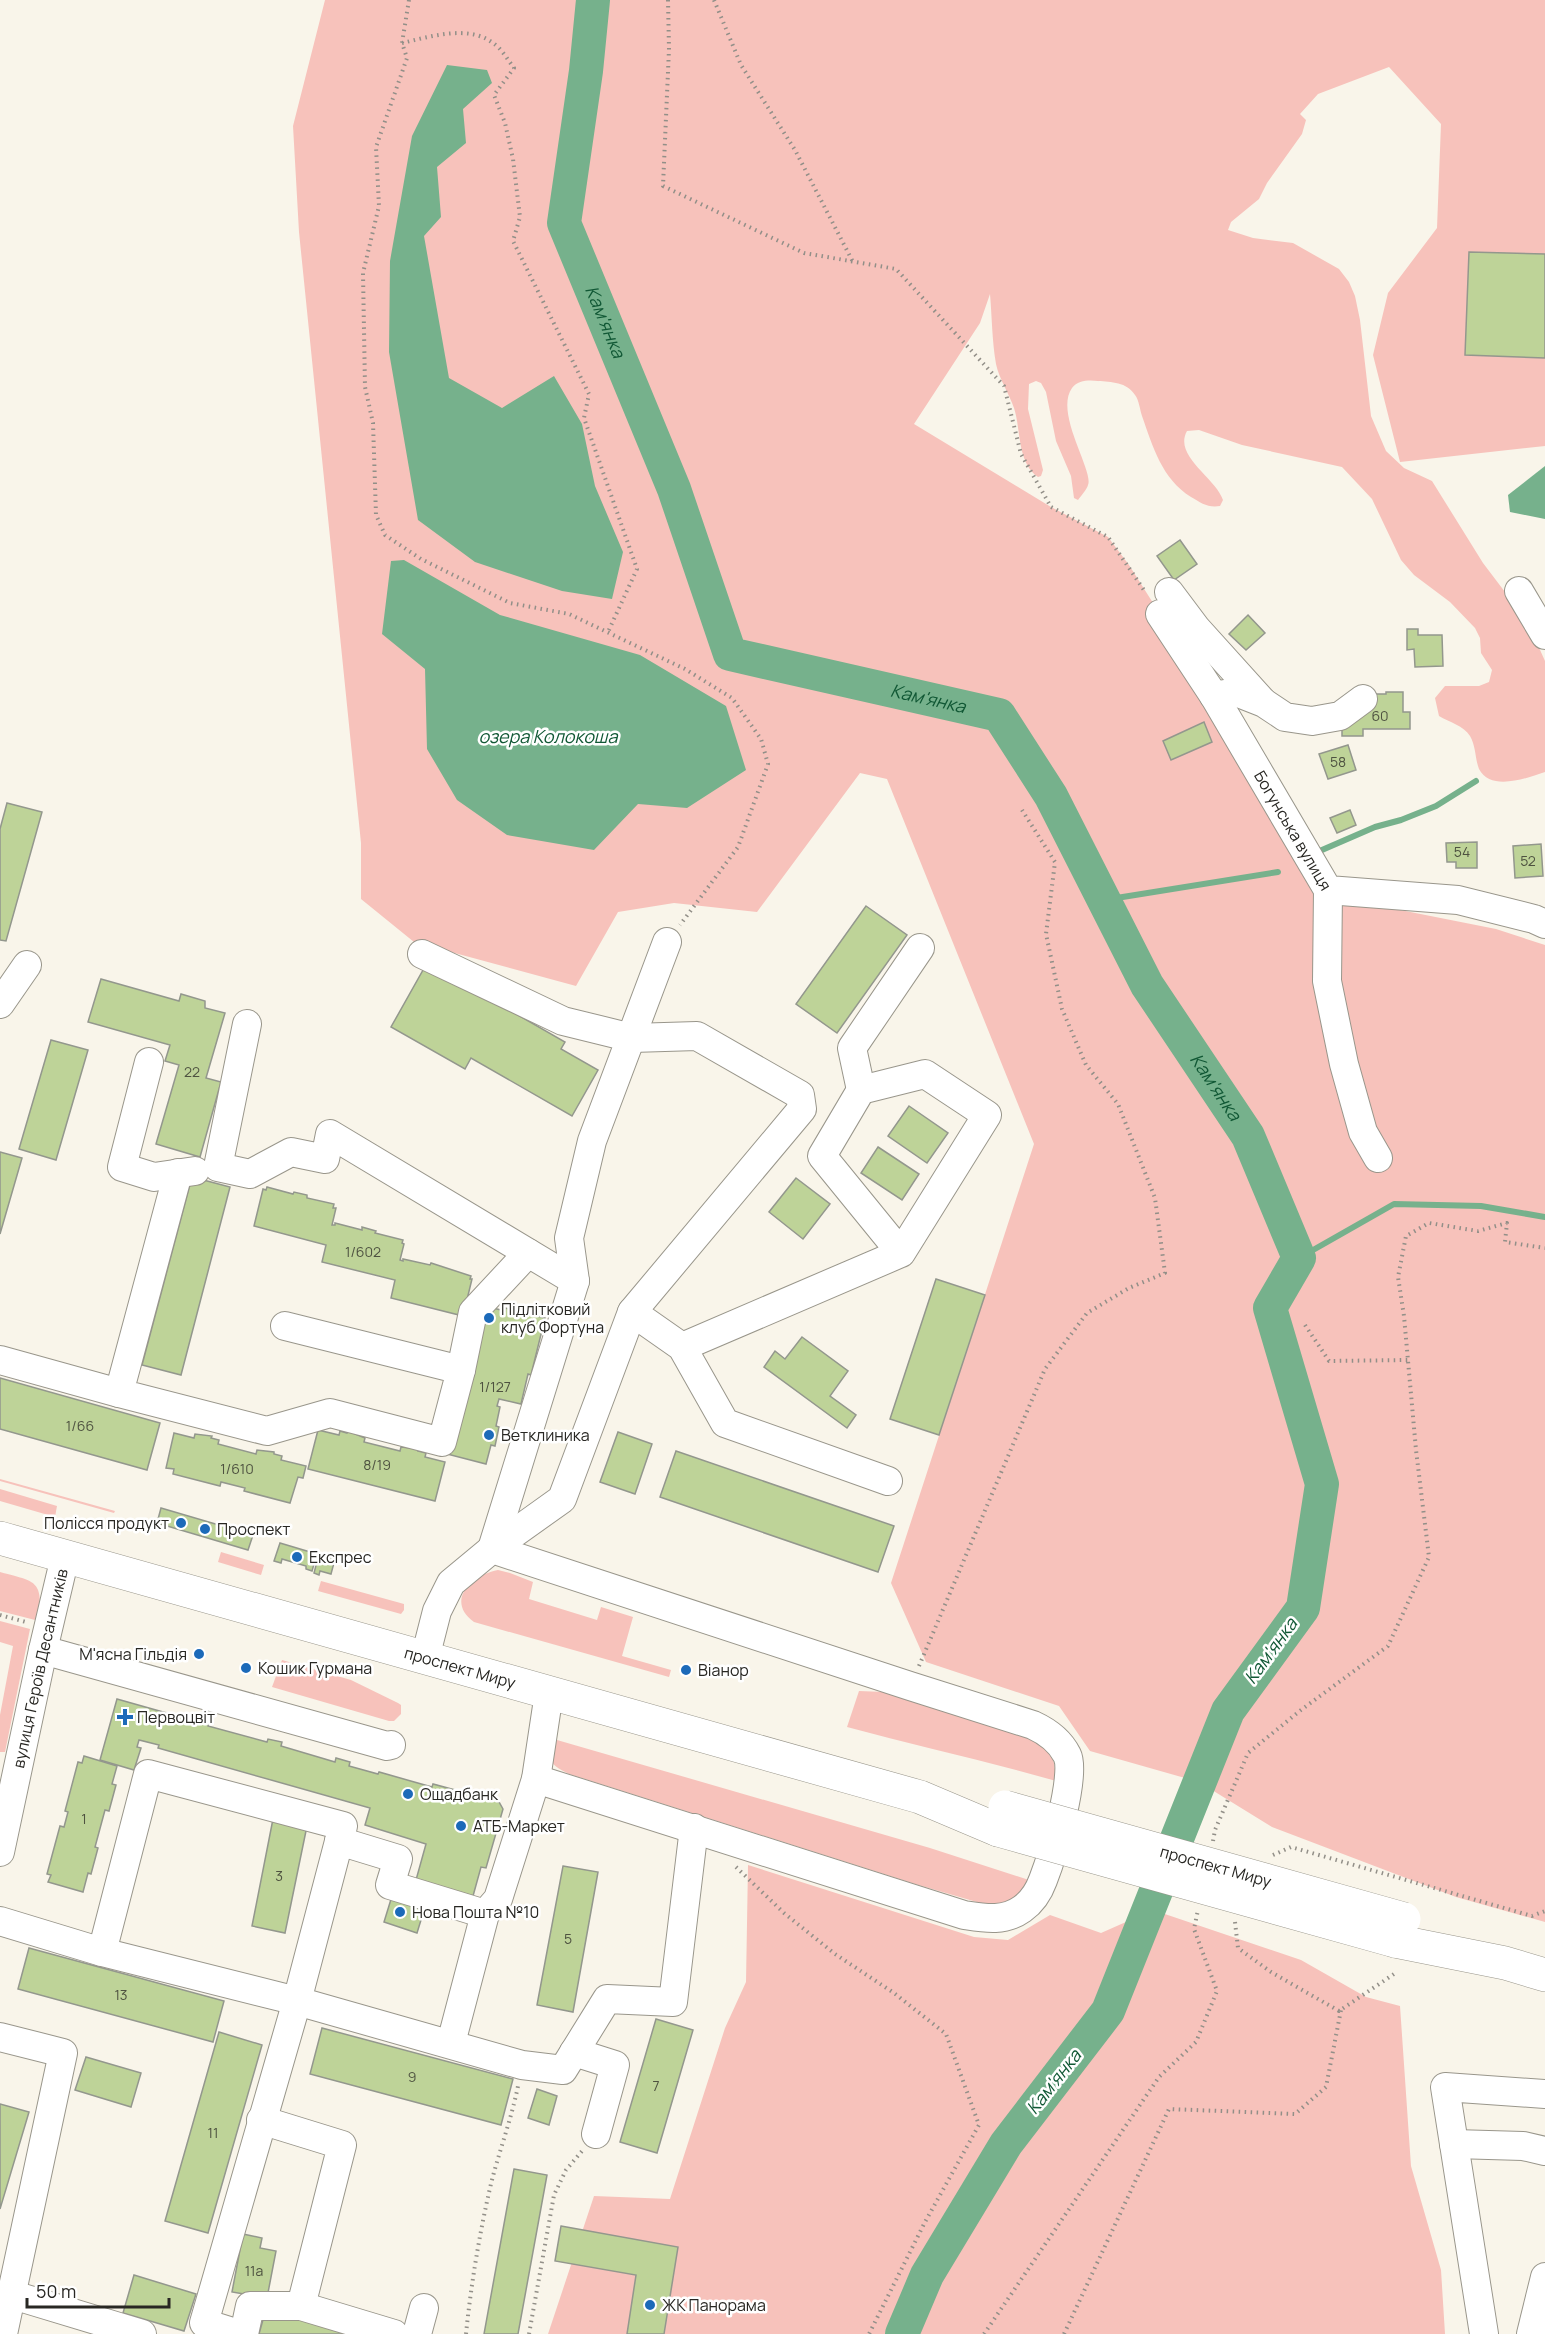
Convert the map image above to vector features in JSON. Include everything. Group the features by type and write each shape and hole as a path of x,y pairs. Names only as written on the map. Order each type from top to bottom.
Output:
{"main road":[{"name":"проспект Миру","path":"0,1538 425,1659 1001,1818 1398,1944 1505,1963 1545,1974"}],"street":[{"path":"1519,591 1545,635"},
{"name":"Богунська вулиця","path":"1164,603 1214,696 1328,890 1458,900 1534,919 1545,924"},
{"path":"1164,603 1196,628 1264,703"},
{"path":"1214,696 1236,692 1264,703 1285,717 1311,721 1340,716 1363,699"},
{"path":"1328,890 1327,981 1344,1064 1363,1132 1378,1158"},
{"path":"492,1549 575,1281 569,1239 592,1141 667,942"},
{"path":"901,1253 822,1156 861,1090 852,1048 920,948"},
{"path":"422,954 563,1021 632,1038 696,1036 800,1095 802,1109 632,1312 562,1499 492,1549 451,1583 437,1611 425,1659"},
{"path":"0,1004 27,965"},
{"path":"218,1167 247,1024"},
{"path":"149,1062 122,1167 154,1177 218,1167 250,1174 291,1152 325,1159 330,1134 575,1281"},
{"path":"682,1347 901,1253 987,1115 925,1074 861,1090"},
{"path":"119,1393 178,1173"},
{"path":"0,1360 267,1431 330,1413 442,1442 473,1312 528,1253"},
{"path":"632,1312 682,1347 725,1423 888,1481"},
{"path":"285,1326 461,1370"},
{"path":"492,1549 1033,1725 1046,1732 1068,1756 1070,1773 1067,1793 1043,1880 1032,1900 1021,1910 1005,1918 986,1919 964,1915 694,1828 535,1769"},
{"name":"вулиця Героїв Десантників","path":"0,1852 8,1767 43,1650 65,1557"},
{"path":"43,1650 376,1743 391,1745"},
{"path":"451,2043 485,1914 498,1899 535,1769 549,1693"},
{"path":"102,1952 148,1774 343,1826 297,2001 204,2323 239,2334"},
{"path":"0,1921 102,1952 297,2001 522,2064 563,2070 607,1999 673,2002 694,1828"},
{"path":"339,1841 398,1859 390,1885 485,1914"},
{"path":"0,2037 63,2053 3,2334"},
{"path":"574,2052 615,2065 596,2134"},
{"path":"1484,2334 1445,2087 1545,2094"},
{"path":"261,2120 342,2145 301,2306"},
{"path":"1454,2144 1523,2146 1545,2151"},
{"path":"1531,2334 1545,2277"},
{"path":"13,2295 142,2334"},
{"path":"244,2334 250,2306 301,2306 394,2334"}],"path":[{"path":"409,0 402,43 407,58 376,147 379,206 363,273 365,387 373,423 376,515 386,535 422,559 510,603 569,614 685,669 732,698 761,739 768,764 738,847 667,942"},
{"path":"668,0 669,49 663,186 804,253 896,270 1004,386 1021,454 1051,507 1108,537 1129,565 1164,603"},
{"path":"714,0 741,65 795,150 854,262"},
{"path":"402,43 437,35 472,34 494,43 514,68 494,95 505,123 513,159 520,217 513,241 589,394 584,418 638,569 608,632"},
{"path":"910,1686 1045,1369 1087,1313 1129,1288 1165,1273 1155,1197 1118,1104 1086,1065 1062,1010 1046,934 1055,862 1022,810"},
{"path":"1210,1852 1215,1830 1248,1753 1301,1710 1388,1646 1429,1557 1398,1277 1406,1236 1429,1223 1478,1231 1507,1223 1505,1242 1545,1248"},
{"path":"1305,1325 1329,1361 1408,1360"},
{"path":"0,1615 28,1623"},
{"path":"733,1864 784,1913 835,1954 894,1993 946,2034 979,2125 925,2222 869,2334"},
{"path":"1405,1878 1532,1916 1545,1911"},
{"path":"984,2334 1159,2077 1196,2042 1217,1991 1194,1929 1198,1907"},
{"path":"1064,2334 1169,2109 1295,2114 1326,2087 1339,2010 1398,1944"},
{"path":"466,2334 470,2296 490,2188 512,2116 522,2064"},
{"path":"528,2334 554,2195 566,2170 596,2134"}],"shaded area":[{"path":"325,0 1545,0 1545,446 1400,462 1373,355 1388,293 1437,228 1441,124 1389,67 1318,94 1300,114 1306,120 1302,134 1267,183 1259,199 1231,222 1228,230 1253,238 1293,243 1339,269 1349,282 1355,296 1360,320 1371,416 1386,451 1404,468 1432,481 1483,563 1527,621 1545,661 1545,772 1510,781 1492,780 1479,769 1470,736 1460,727 1439,716 1435,698 1445,686 1479,686 1489,682 1492,670 1481,653 1480,638 1475,628 1450,602 1414,575 1401,560 1372,499 1342,467 1242,445 1199,430 1187,431 1184,440 1190,458 1223,500 1220,506 1205,504 1181,490 1166,472 1150,439 1138,400 1132,391 1118,384 1087,381 1074,385 1068,399 1071,426 1088,478 1087,487 1078,500 1074,498 1071,476 1056,441 1046,392 1041,383 1036,381 1029,384 1028,409 1043,470 1041,476 1038,477 1031,471 1026,463 1014,408 996,364 990,294 980,323 914,424 1051,507 1108,537 1160,614 1307,857 1370,904 1496,929 1545,945 1545,1922 1456,1897 1272,1827 1199,1782 1090,1751 1059,1706 926,1662 891,1583 1034,1144 887,779 860,773 757,912 674,903 618,912 576,986 414,942 361,899 361,843 299,232 293,126"},
{"path":"0,1479 115,1511 114,1513 0,1481"},
{"path":"0,1489 57,1506 55,1517 0,1501"},
{"path":"221,1552 264,1565 261,1575 218,1562"},
{"path":"498,1570 533,1582 529,1599 597,1620 601,1607 633,1617 622,1656 671,1670 669,1677 474,1622 462,1606 465,1590 479,1577"},
{"path":"0,1572 22,1578 35,1585 40,1597 39,1621 0,1611"},
{"path":"321,1581 404,1604 404,1610 401,1614 318,1591"},
{"path":"0,1621 30,1629 5,1752 0,1752 0,1715 13,1646 0,1642"},
{"path":"282,1660 351,1680 401,1705 401,1714 394,1721 389,1721 272,1687"},
{"path":"859,1691 884,1692 1022,1734 1039,1743 1049,1752 1054,1763 1056,1781 847,1727"},
{"path":"557,1740 930,1848 1029,1880 1025,1889 1013,1902 987,1905 915,1884 569,1774 556,1767 550,1759 549,1755"},
{"path":"748,1865 974,1937 1008,1940 1050,1915 1101,1933 1153,1910 1301,1960 1366,1997 1400,2006 1411,2166 1441,2270 1445,2334 548,2334 594,2196 670,2199 725,2028 746,1982"}],"water":[{"path":"447,65 487,70 492,83 463,109 466,143 437,167 441,217 424,236 449,378 502,408 554,376 582,424 595,486 623,552 612,599 562,591 475,562 418,520 389,352 390,261 412,136"},
{"path":"1545,466 1545,519 1510,512 1508,495"},
{"name":"озера Колокоша","path":"404,560 500,615 640,655 726,706 746,770 687,808 638,804 594,850 507,835 457,800 427,749 425,669 382,634 391,561"}],"building":[{"path":"1469,252 1545,254 1545,358 1465,355"},
{"path":"1180,540 1197,564 1174,580 1157,556"},
{"path":"1248,615 1265,633 1246,650 1229,634"},
{"path":"1407,629 1418,629 1418,635 1442,635 1443,666 1415,667 1414,649 1407,650"},
{"path":"1386,692 1403,692 1403,712 1410,712 1410,729 1363,729 1363,736 1342,736 1342,719 1368,694 1386,694"},
{"path":"1204,722 1212,742 1171,760 1163,741"},
{"path":"1348,745 1356,770 1328,779 1319,754"},
{"path":"7,803 42,812 6,941 0,940 0,829"},
{"path":"1350,810 1356,825 1337,833 1330,818"},
{"path":"1477,842 1477,868 1456,868 1456,862 1447,862 1446,843"},
{"path":"1541,844 1543,876 1515,878 1513,846"},
{"path":"866,906 907,935 837,1033 796,1004"},
{"path":"427,963 565,1042 561,1049 598,1070 572,1116 471,1058 465,1069 391,1027"},
{"path":"101,979 179,1001 181,994 205,1001 205,1008 225,1013 206,1078 221,1082 200,1157 156,1144 179,1065 165,1061 170,1045 88,1022"},
{"path":"51,1040 88,1050 56,1160 19,1149"},
{"path":"909,1106 948,1133 927,1163 888,1136"},
{"path":"878,1147 919,1174 902,1200 861,1173"},
{"path":"0,1152 22,1158 0,1234"},
{"path":"192,1177 230,1187 181,1375 142,1365"},
{"path":"796,1178 830,1204 803,1239 769,1212"},
{"path":"267,1187 307,1195 307,1198 334,1204 333,1208 336,1208 332,1225 335,1223 362,1230 362,1227 403,1240 400,1260 430,1265 431,1263 471,1276 463,1316 391,1298 395,1280 322,1262 326,1245 254,1226 263,1189 266,1190"},
{"path":"936,1279 985,1295 939,1435 890,1419"},
{"path":"485,1306 505,1311 505,1308 545,1318 531,1375 528,1374 521,1404 499,1399 497,1406 500,1407 496,1426 499,1427 495,1446 491,1445 486,1464 447,1454"},
{"path":"802,1337 848,1371 830,1396 856,1415 847,1428 764,1367 775,1351 785,1359"},
{"path":"0,1378 160,1423 147,1470 0,1429"},
{"path":"318,1430 339,1435 340,1431 347,1433 348,1431 365,1438 364,1442 400,1451 401,1447 419,1449 418,1451 426,1453 425,1457 445,1462 435,1501 308,1469"},
{"path":"618,1432 652,1444 635,1494 600,1482"},
{"path":"174,1433 194,1438 195,1434 212,1436 211,1438 219,1440 218,1444 256,1454 257,1450 274,1452 282,1456 281,1460 306,1466 303,1478 298,1477 290,1503 244,1491 245,1488 221,1482 220,1486 173,1474 174,1469 166,1468"},
{"path":"676,1451 894,1526 878,1572 660,1497"},
{"name":"Проспект","path":"161,1508 253,1535 248,1550 157,1523"},
{"path":"280,1543 317,1554 312,1571 306,1569 306,1566 282,1559 281,1563 274,1561"},
{"path":"319,1554 335,1559 331,1574 320,1571 319,1575 314,1573"},
{"path":"117,1699 195,1721 196,1718 209,1722 208,1726 267,1742 268,1739 282,1742 281,1746 335,1762 336,1758 350,1762 349,1766 378,1774 379,1772 432,1787 433,1784 499,1802 503,1809 486,1868 481,1867 473,1896 416,1880 426,1844 365,1825 370,1808 158,1748 159,1745 139,1740 137,1747 141,1748 134,1770 100,1760"},
{"path":"84,1756 117,1766 112,1784 116,1785 109,1811 105,1810 95,1847 98,1848 83,1892 48,1882 51,1875 47,1874 60,1826 64,1827 68,1812 65,1811 78,1762 82,1763"},
{"path":"273,1819 307,1826 285,1933 252,1926"},
{"path":"563,1866 598,1872 573,2012 537,2005"},
{"path":"392,1896 425,1907 417,1933 384,1922"},
{"path":"29,1948 224,2001 213,2042 18,1989"},
{"path":"656,2019 693,2030 657,2153 620,2142"},
{"path":"322,2028 513,2079 501,2125 310,2074"},
{"path":"219,2032 262,2045 208,2233 165,2221"},
{"path":"86,2057 141,2073 131,2107 75,2090"},
{"path":"537,2089 557,2096 549,2125 528,2118"},
{"path":"0,2104 29,2112 0,2209"},
{"path":"514,2169 547,2175 518,2334 484,2334"},
{"name":"ЖК Панорама","path":"561,2226 678,2247 664,2334 627,2334 636,2275 555,2261"},
{"path":"243,2234 262,2238 260,2248 276,2251 267,2298 232,2292"},
{"path":"134,2275 196,2294 184,2331 123,2313"},
{"path":"266,2309 354,2334 259,2334"}],"waterway":[{"name":"Кам'янка","path":"593,0 586,71 564,223 674,489 730,654 999,715 1051,796 1147,985 1248,1136 1299,1258 1270,1308 1322,1484 1303,1608 1228,1711 1108,2011 1006,2144 927,2275 902,2334"},
{"path":"1315,853 1375,827 1401,820 1436,806 1476,781"},
{"path":"1104,900 1278,872"},
{"path":"1299,1258 1394,1204 1481,1206 1545,1217"}],"place":[{"name":"Підлітковий клуб Фортуна","path":"489,1318"},
{"name":"Ветклиника","path":"489,1435"},
{"name":"Полісся продукт","path":"181,1523"},
{"name":"Проспект","path":"205,1529"},
{"name":"Експрес","path":"297,1557"},
{"name":"М'ясна Гільдія","path":"199,1654"},
{"name":"Кошик Гурмана","path":"246,1668"},
{"name":"Віанор","path":"686,1670"},
{"name":"Первоцвіт","path":"125,1717"},
{"name":"Ощадбанк","path":"408,1794"},
{"name":"АТБ-Маркет","path":"461,1826"},
{"name":"Нова Пошта №10","path":"400,1912"},
{"name":"ЖК Панорама","path":"650,2305"}]}
